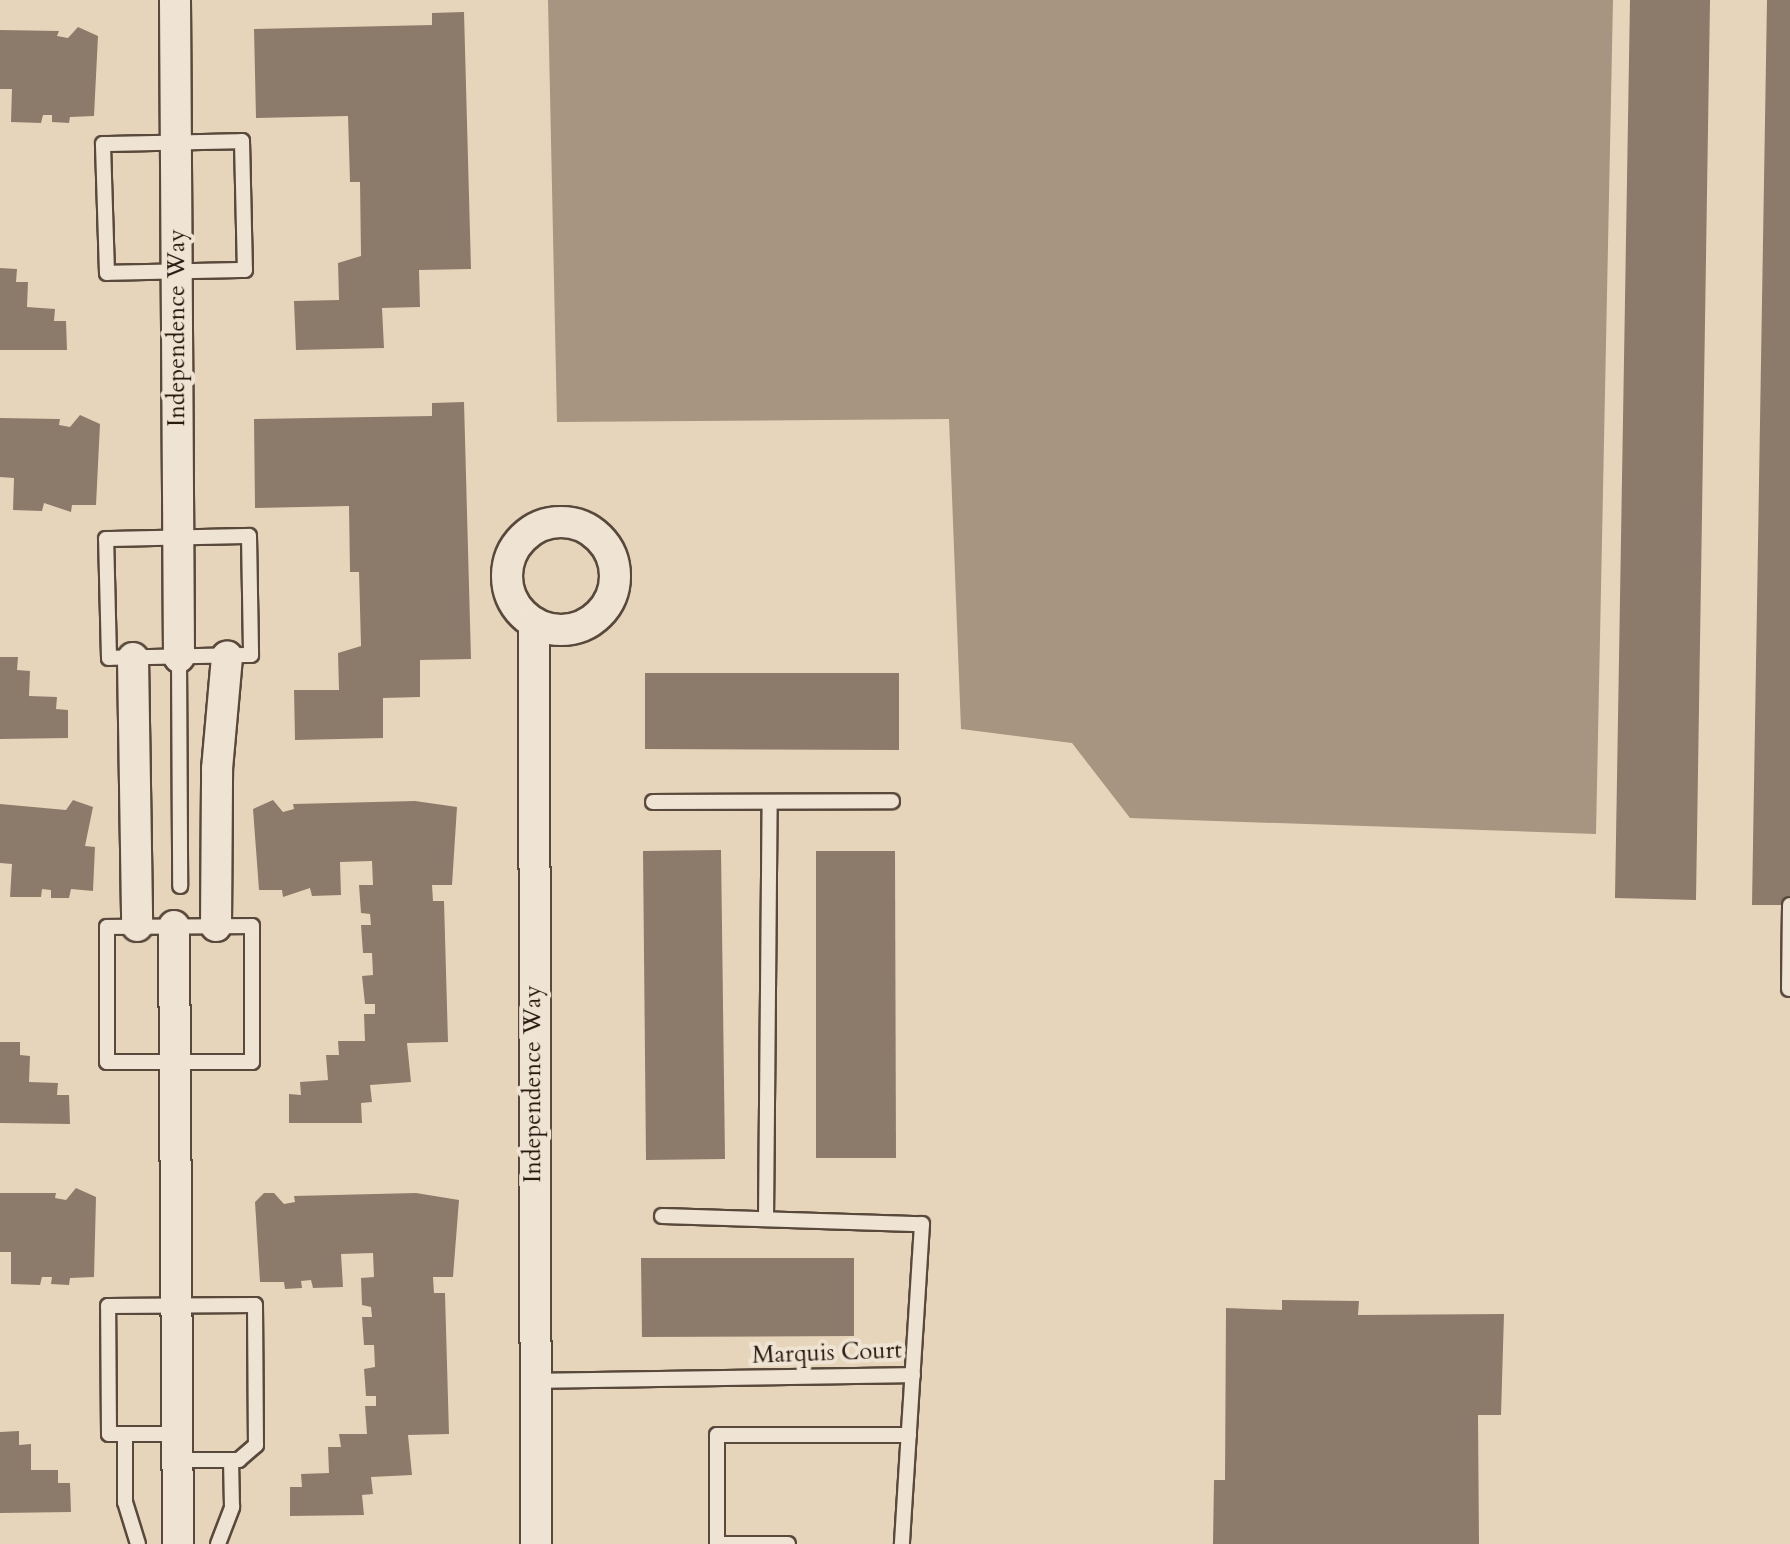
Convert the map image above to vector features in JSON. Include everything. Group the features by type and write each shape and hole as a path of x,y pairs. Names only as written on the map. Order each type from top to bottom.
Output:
{"street":[{"name":"Independence Way","path":"175,0 179,657"},
{"name":"Independence Way","path":"534,623 536,1544"},
{"path":"216,926 217,769 227,656"},
{"path":"133,658 137,926"},
{"path":"174,926 178,1544"}],"lane":[{"path":"242,141 245,270 107,273 103,144 176,142 242,141"},
{"path":"249,536 251,655 109,658 106,539 179,537 249,536"},
{"path":"179,657 180,886"},
{"path":"653,802 892,801"},
{"path":"766,1219 770,802"},
{"path":"1789,989 1790,905"},
{"path":"216,926 252,926 252,1062 107,1062 107,927 216,926"},
{"name":"Marquis Court","path":"535,1381 913,1375 922,1224 662,1216"},
{"path":"176,1305 255,1305 256,1445 231,1460 109,1434 108,1306 176,1305"},
{"path":"902,1544 913,1375"},
{"path":"125,1435 125,1502 138,1544"},
{"path":"788,1544 717,1544 717,1435 909,1435"},
{"path":"218,1544 232,1507 231,1460"}],"shaded area":[{"path":"548,0 1613,0 1596,834 1130,818 1072,743 961,729 949,419 557,422"}],"building":[{"path":"1630,0 1710,0 1696,900 1615,898"},
{"path":"1767,0 1790,0 1790,905 1752,905"},
{"path":"464,12 471,269 419,270 420,307 382,308 384,348 296,350 294,301 339,300 338,263 361,256 360,182 350,182 348,116 256,118 254,29 432,25 432,13"},
{"path":"78,27 98,36 94,116 70,117 69,123 52,122 52,115 43,115 41,123 11,122 12,89 0,89 0,30 59,31 57,36 68,38"},
{"path":"0,268 17,269 16,282 28,282 27,307 55,309 54,321 66,321 67,350 0,350"},
{"path":"464,402 471,659 420,660 420,697 383,698 383,738 295,740 294,690 339,690 338,653 361,646 359,572 350,572 349,506 255,508 254,419 432,416 432,403"},
{"path":"80,415 100,424 96,505 72,505 71,512 44,503 42,511 13,510 14,478 0,477 0,418 60,419 59,425 70,427"},
{"path":"0,657 18,657 17,670 30,671 29,696 57,697 56,709 68,710 68,738 0,739"},
{"path":"645,673 899,673 899,750 645,749"},
{"path":"73,800 93,807 85,846 95,847 93,891 71,889 69,898 51,898 51,890 42,889 41,897 10,897 12,864 0,863 0,804 66,810"},
{"path":"273,800 283,812 294,809 293,804 415,801 457,807 452,885 432,885 433,901 444,901 448,1042 407,1043 411,1082 370,1085 372,1102 361,1103 362,1123 289,1123 289,1094 301,1095 300,1082 328,1080 326,1055 339,1055 338,1041 365,1041 364,1014 375,1014 375,1004 365,1004 362,976 373,975 372,953 363,953 361,925 371,925 370,914 361,913 359,885 373,885 372,861 340,862 341,895 312,896 310,888 283,897 282,890 259,890 253,809"},
{"path":"721,850 725,1159 646,1160 643,851"},
{"path":"816,851 895,851 896,1158 816,1158"},
{"path":"0,1042 20,1042 20,1055 30,1056 29,1082 58,1083 57,1095 69,1095 70,1124 0,1123"},
{"path":"76,1188 96,1197 94,1277 70,1278 69,1285 51,1284 52,1277 42,1277 40,1285 11,1284 11,1252 0,1252 0,1193 56,1193 55,1198 66,1200"},
{"path":"264,1193 274,1193 284,1204 295,1202 294,1196 416,1193 459,1200 453,1277 433,1277 434,1293 445,1293 449,1434 408,1435 412,1475 371,1477 373,1494 362,1495 364,1515 290,1516 290,1487 302,1487 301,1474 329,1473 328,1447 341,1447 339,1434 367,1434 365,1406 376,1406 376,1396 366,1396 364,1369 375,1367 374,1345 364,1345 362,1317 372,1317 371,1307 362,1305 361,1278 374,1277 373,1253 341,1254 343,1287 313,1288 311,1280 301,1281 302,1288 285,1289 284,1282 260,1282 255,1202"},
{"path":"641,1258 854,1258 854,1336 642,1337"},
{"path":"1282,1300 1359,1301 1358,1315 1504,1314 1501,1415 1478,1415 1479,1544 1213,1544 1214,1480 1225,1480 1226,1308 1282,1310"},
{"path":"19,1431 19,1445 31,1444 31,1470 58,1470 58,1483 70,1483 71,1512 0,1513 0,1432"}]}
